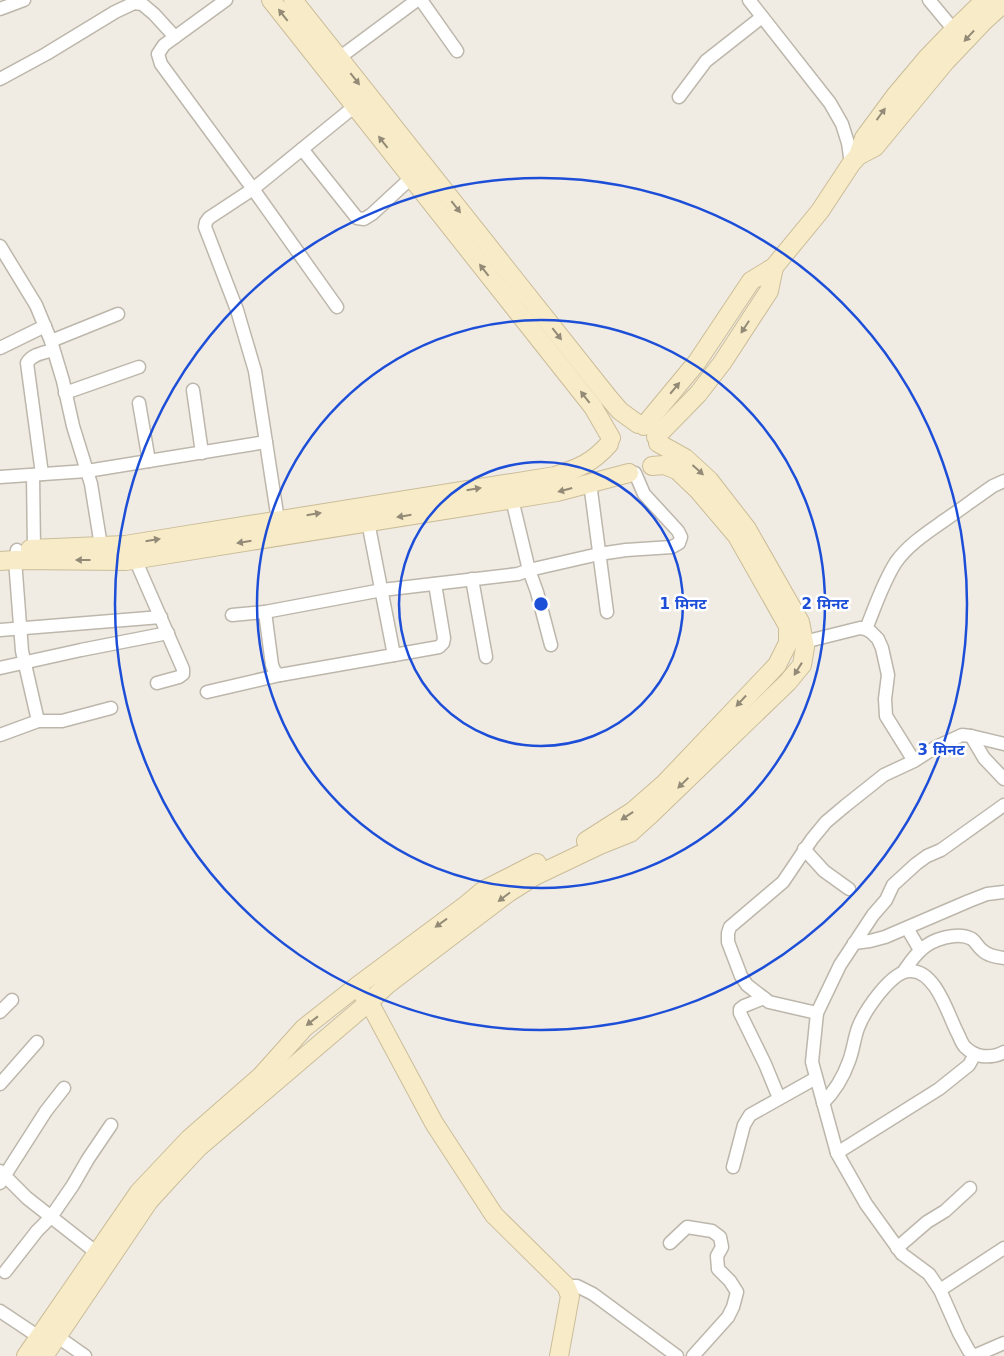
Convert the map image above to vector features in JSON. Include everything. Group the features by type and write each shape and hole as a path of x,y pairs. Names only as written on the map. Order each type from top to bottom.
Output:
{"main road":[{"path":"44,1356 149,1201 198,1148 370,1002 388,984 508,893 535,876 630,833 788,682 802,665 805,647 796,642 737,536 698,490 677,470 664,465 652,466 641,473 632,473 623,471 613,462 610,457 610,441 593,407 271,0"},
{"path":"26,1356 139,1192 189,1139 261,1076 304,1028 484,890 592,838 633,812 664,783 777,665 796,642 800,622 747,529 709,480 685,458 620,411 608,398 293,0"},
{"path":"649,432 751,281 774,267 820,211 855,160 864,138 895,96 927,58 985,0"},
{"path":"855,160 875,147 946,61 1004,2"},
{"path":"649,432 698,394 722,363 769,291 774,267"},
{"path":"13,554 126,561 368,522 510,491 575,470 597,457 620,428 625,425 649,432"},
{"path":"649,432 658,455 652,466"},
{"path":"13,554 125,545 278,520 510,491 558,492 632,473"},
{"path":"356,988 370,1002 434,1123 494,1215 566,1286 570,1296 559,1356"}],"street":[{"path":"0,9 24,0"},
{"path":"226,0 164,45 158,54 160,64 337,306"},
{"path":"338,58 417,0"},
{"path":"421,0 457,51"},
{"path":"749,0 830,103 842,124 855,160"},
{"path":"929,0 954,30"},
{"path":"0,79 46,54 115,12 134,3 142,4 175,37"},
{"path":"679,97 706,61 762,16"},
{"path":"278,520 255,371 236,310 205,228 206,222 209,218 253,189 355,106"},
{"path":"302,149 357,218 364,219 372,214 411,178"},
{"path":"0,246 36,305 52,345 87,471 95,504 101,546"},
{"path":"38,721 22,651 13,554 37,474 27,363 29,359 52,345 118,314"},
{"path":"0,348 45,326"},
{"path":"65,393 139,367"},
{"path":"192,390 202,453"},
{"path":"139,403 149,461"},
{"path":"0,477 87,471 266,442"},
{"path":"232,615 264,612 382,590 518,574 599,554 672,547 679,543 681,537 678,531 644,494 632,473"},
{"path":"859,629 896,563 908,548 985,492 1004,481"},
{"path":"590,483 607,612"},
{"path":"510,491 529,570 537,592 551,646"},
{"path":"368,522 394,655"},
{"path":"135,559 183,669 183,674 179,677 157,683"},
{"path":"472,580 486,657"},
{"path":"207,692 280,675 439,647 443,643 444,638 435,584"},
{"path":"264,612 272,666 275,672 280,675"},
{"path":"0,630 161,617"},
{"path":"796,642 859,629 871,632 882,648 888,675 885,699 886,716 914,761"},
{"path":"0,668 168,633"},
{"path":"0,735 38,721 62,721 111,708"},
{"path":"817,1013 776,1005 747,985 741,976 728,942 730,927 783,882 812,838 826,822 884,776 962,735 1004,744"},
{"path":"971,736 984,758 1004,779"},
{"path":"1004,805 942,850 927,856 893,885 886,900 873,914 840,965 817,1013 812,1062 837,1153 866,1204 902,1254 929,1274 940,1290 969,1351 974,1356 1004,1342"},
{"path":"804,850 824,871 849,889"},
{"path":"854,943 885,938 969,900 988,894 1004,892"},
{"path":"906,928 920,950"},
{"path":"904,972 920,950 946,937 968,937 987,954 1004,958"},
{"path":"823,1103 835,1091 849,1061 857,1030 865,1012 888,983 904,972 911,970 931,981 939,993 964,1046 975,1054 993,1056 1004,1052"},
{"path":"764,998 744,1006 740,1009 740,1013 762,1056 779,1098"},
{"path":"0,1012 12,1000"},
{"path":"0,1084 37,1042"},
{"path":"837,1153 939,1089 969,1065 975,1054"},
{"path":"733,1167 744,1125 750,1115 816,1078"},
{"path":"64,1088 46,1110 2,1176 97,1253"},
{"path":"5,1272 37,1231 51,1217 111,1126"},
{"path":"897,1248 927,1222 945,1211 970,1188"},
{"path":"670,1243 687,1227 712,1231 720,1237 722,1246 717,1256 718,1269 730,1281 737,1292 728,1317 693,1356"},
{"path":"940,1290 1004,1248"},
{"path":"566,1286 576,1286 593,1294 677,1356"},
{"path":"0,1311 39,1338"},
{"path":"58,1337 85,1356"}]}
